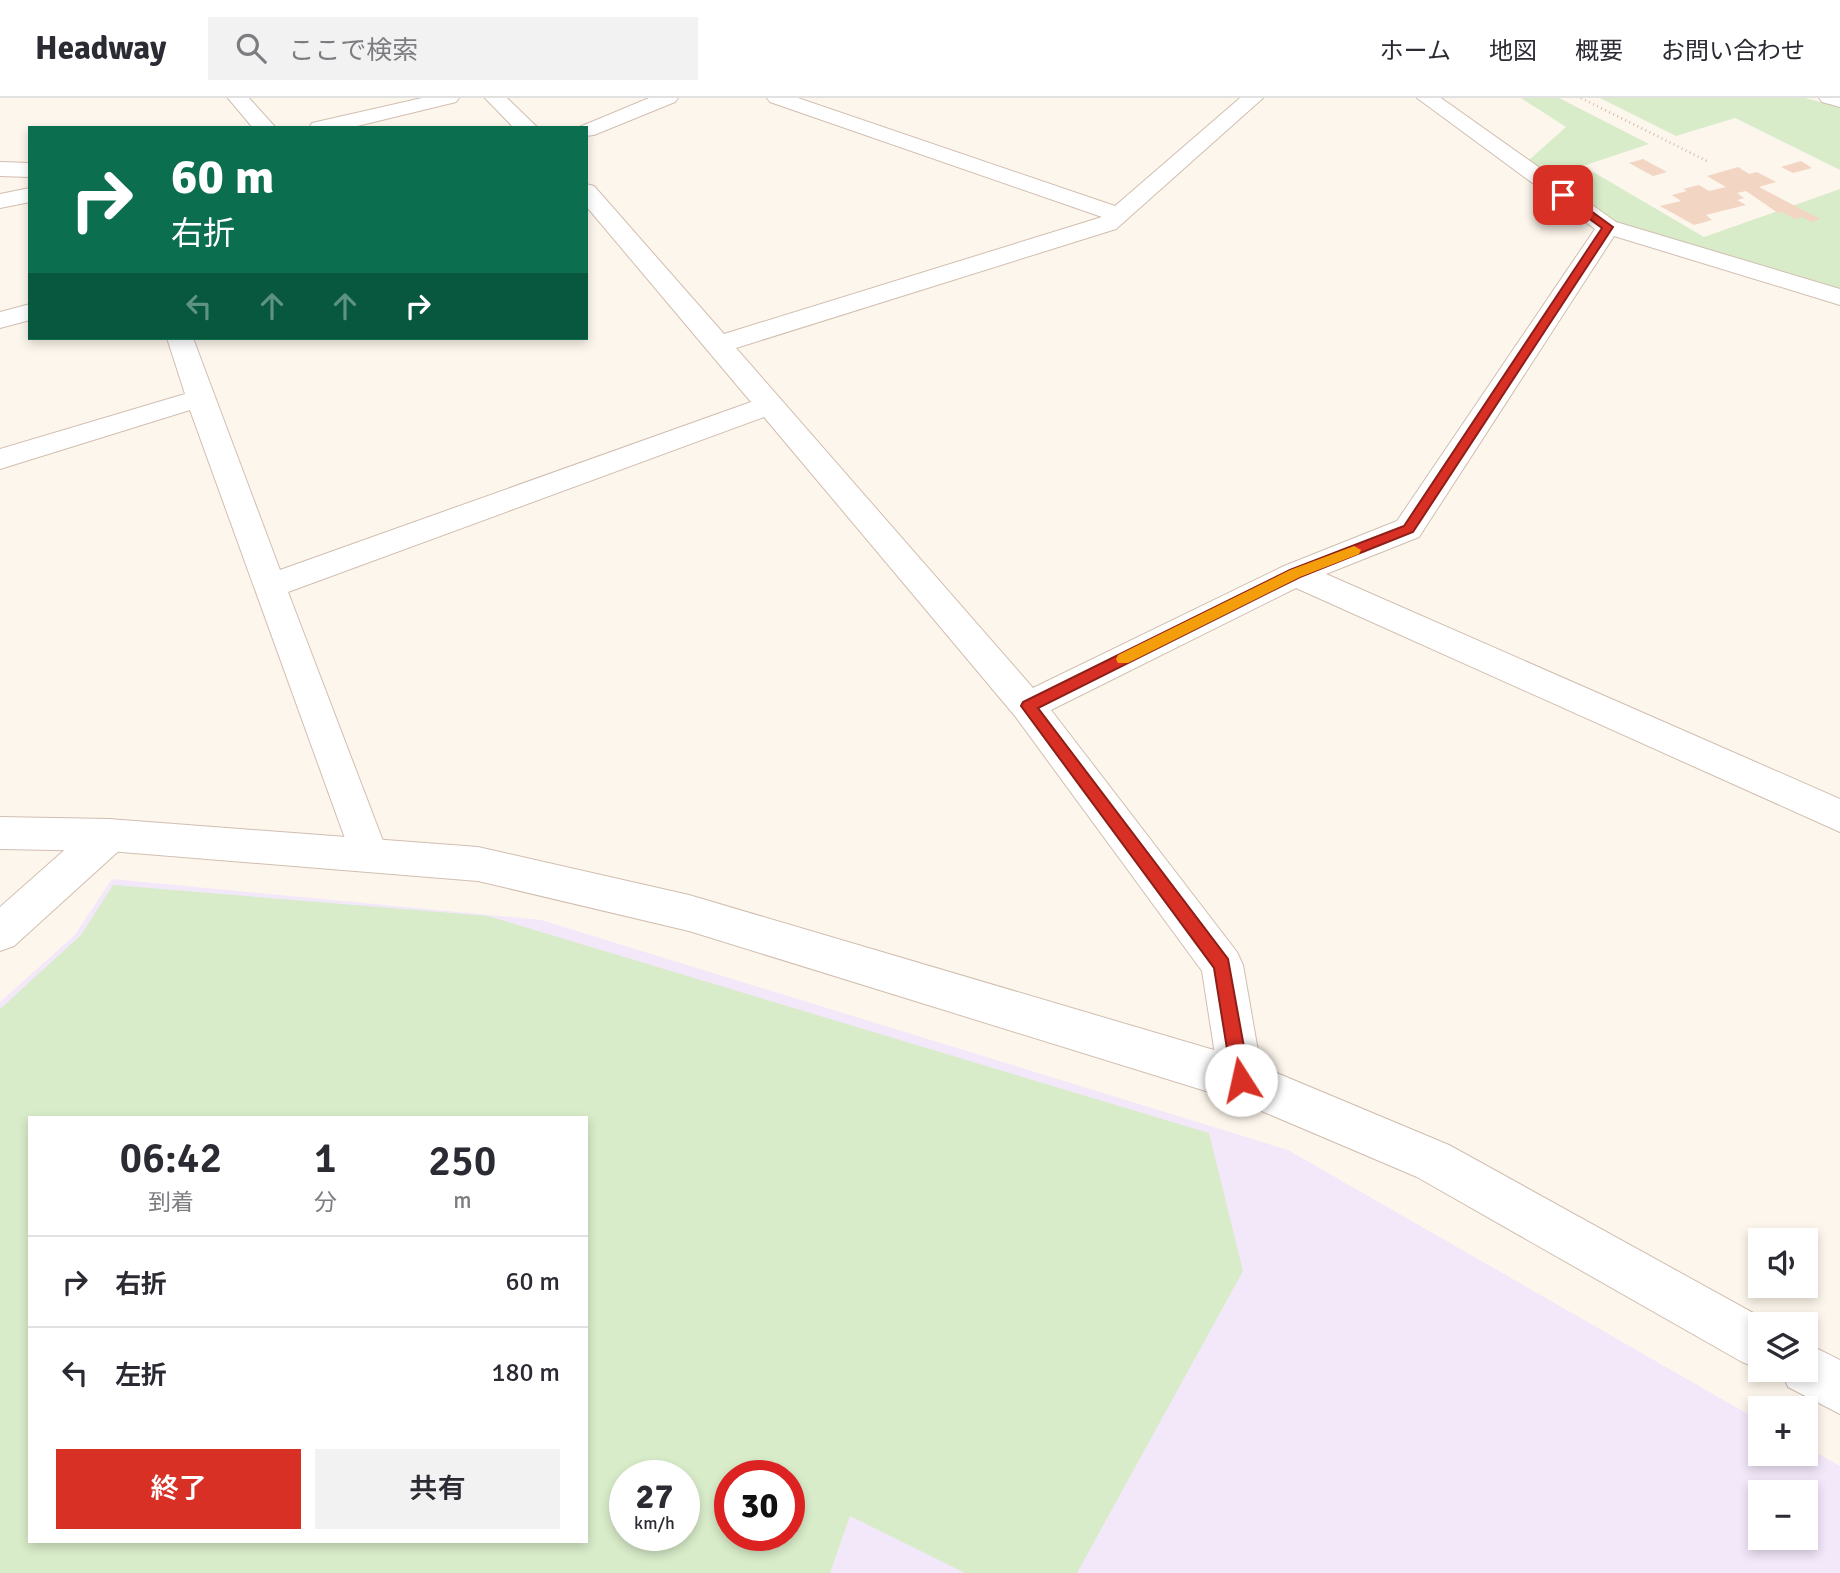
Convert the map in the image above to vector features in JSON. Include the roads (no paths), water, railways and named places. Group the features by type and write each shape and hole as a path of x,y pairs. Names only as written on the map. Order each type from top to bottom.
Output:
{"street":[{"path":"238,98 263,126"},
{"path":"329,126 449,98"},
{"path":"495,98 525,126"},
{"path":"588,129 668,98"},
{"path":"777,98 1120,215"},
{"path":"717,345 1108,224 1253,98"},
{"path":"1427,98 1608,227 1840,297"},
{"path":"1829,98 1840,101"},
{"path":"0,169 28,170"},
{"path":"588,193 1028,706 1222,965 1241,1080"},
{"path":"0,201 28,194"},
{"path":"1028,706 1295,574 1408,529 1608,227"},
{"path":"0,320 28,313"},
{"path":"181,340 369,854"},
{"path":"0,458 200,398"},
{"path":"270,586 772,405"},
{"path":"1295,574 1840,816"},
{"path":"0,834 109,835 478,864 689,913 1241,1080 1433,1161 1748,1337"},
{"path":"0,933 109,835"},
{"path":"1818,1376 1840,1388"}]}
